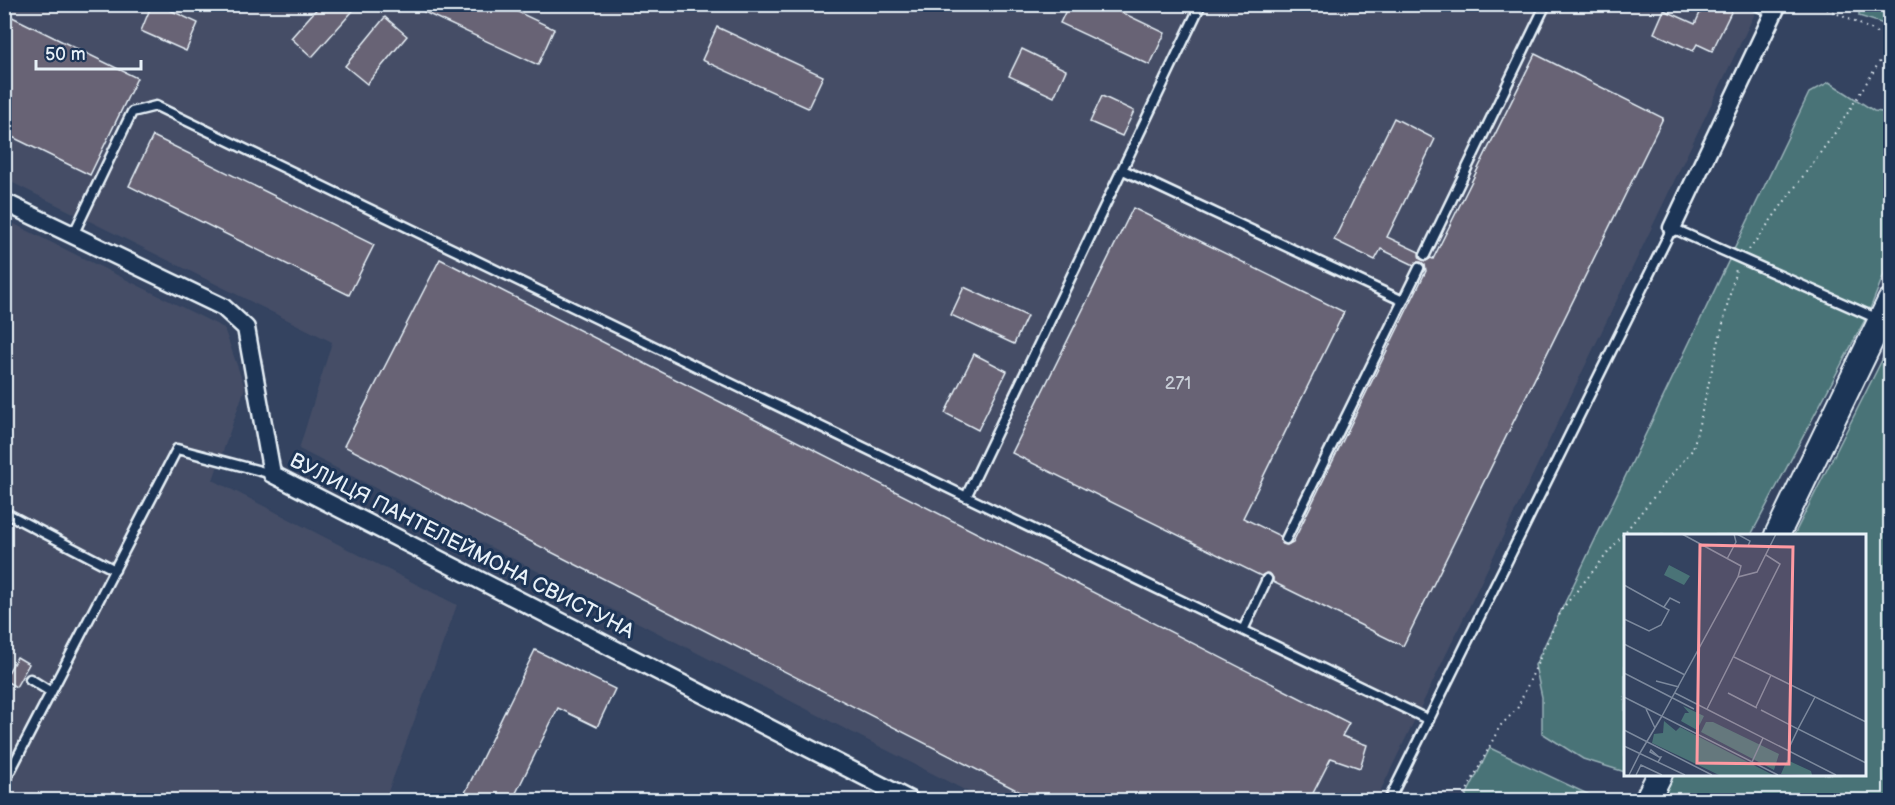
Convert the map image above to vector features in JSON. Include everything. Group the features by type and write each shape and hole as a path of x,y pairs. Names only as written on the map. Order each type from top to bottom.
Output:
{"main road":[{"path":"1777,534 1886,311"},
{"path":"1647,801 1660,775"}],"street":[{"path":"1672,228 1776,9"},
{"name":"ВУЛИЦЯ ПАНТЕЛЕЙМОНА СВИСТУНА","path":"4,202 223,307 246,328 272,474 910,801"}],"lane":[{"path":"966,497 1201,4"},
{"path":"1425,255 1546,4"},
{"path":"1754,4 1776,9"},
{"path":"73,235 132,112 156,106 1429,720"},
{"path":"1123,170 1403,301"},
{"path":"1389,801 1672,228 1743,258 1886,311"},
{"path":"1286,539 1419,268"},
{"path":"4,783 177,449 272,474"},
{"path":"4,512 115,570"},
{"path":"1244,628 1267,579"},
{"path":"30,679 51,692"}],"path":[{"path":"1816,4 1890,38"},
{"path":"1462,801 1500,726 1517,710 1562,609 1693,449 1736,267 1837,130 1890,45"}],"shaded area":[{"path":"4,5 1759,5 1376,800 984,800 299,449 332,342 5,179"},
{"path":"4,219 224,328 245,388 213,480 457,605 385,800 5,800"}],"green space":[{"path":"1859,5 1890,5 1890,26 1859,16"},
{"path":"1829,82 1874,111 1890,113 1890,259 1868,314 1752,534 1624,534 1624,772 1583,759 1542,733 1542,697 1535,665 1809,93"},
{"path":"1890,344 1890,800 1660,800 1673,775 1865,775 1865,534 1795,534"},
{"path":"1490,748 1600,800 1464,800"}],"building":[{"path":"152,4 157,4 198,23 186,51 141,31"},
{"path":"321,4 359,4 312,57 291,38"},
{"path":"407,4 501,4 554,29 538,65"},
{"path":"1069,4 1104,4 1165,33 1150,65 1060,23"},
{"path":"1704,4 1720,4 1732,10 1712,51 1697,44 1693,51 1654,33 1664,10 1695,24"},
{"path":"4,13 137,78 90,175 4,133"},
{"path":"385,17 407,36 367,84 345,66"},
{"path":"717,27 823,76 808,108 702,60"},
{"path":"1022,49 1066,70 1054,97 1009,76"},
{"path":"1535,54 1663,118 1403,646 1273,582 1270,574 1266,573 1261,576 1012,453 1133,208 1344,312 1243,518 1280,536 1283,544 1293,542 1426,271 1425,265 1421,262 1416,262 1414,265 1381,249 1375,260 1334,240 1394,118 1435,139 1387,237 1419,252 1420,259 1426,261 1433,259"},
{"path":"1102,96 1134,111 1122,136 1090,122"},
{"path":"153,136 374,245 349,295 129,186"},
{"path":"440,259 1349,723 1342,736 1367,745 1360,768 1331,758 1309,801 1038,801 344,446"},
{"path":"964,287 1027,316 1014,344 951,315"},
{"path":"974,354 1007,371 978,430 945,413"},
{"path":"535,650 615,689 597,727 558,708 512,801 461,801"},
{"path":"17,657 29,664 16,687 4,680"}]}
